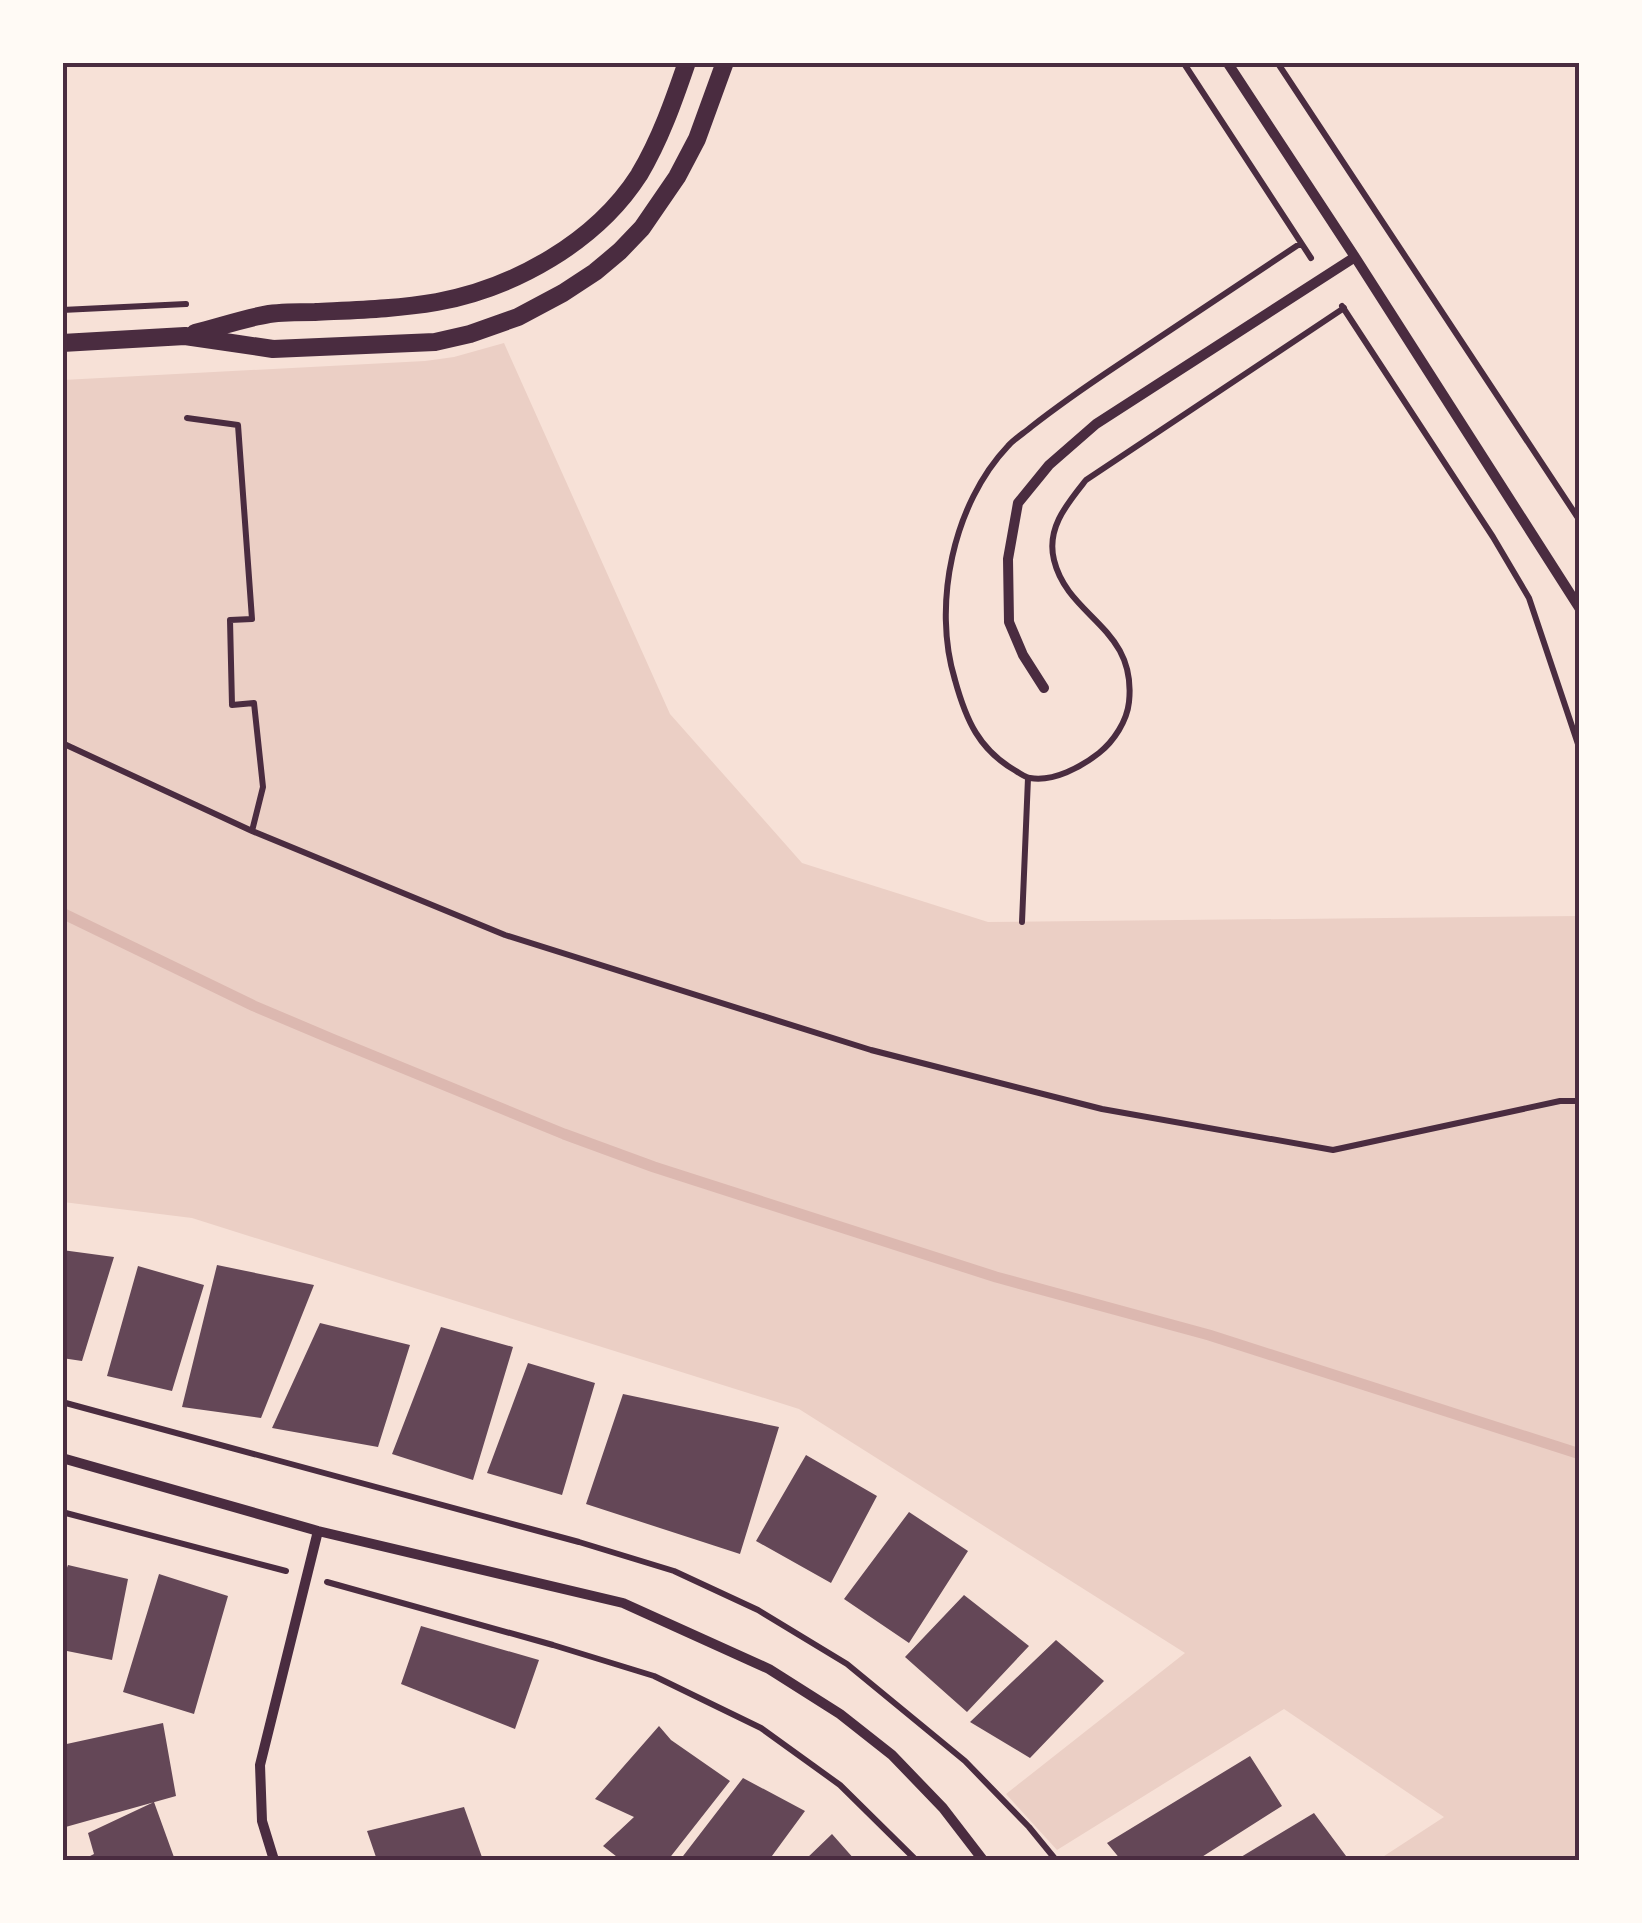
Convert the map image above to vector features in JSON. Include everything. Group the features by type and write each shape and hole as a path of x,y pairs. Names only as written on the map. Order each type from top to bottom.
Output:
{"street":[{"path":"62,343 185,336 269,314 437,302 481,291 534,268 606,216 638,175 670,111 687,62"},
{"path":"185,336 274,349 435,342 518,317 595,272 642,228 697,139 725,62"},
{"path":"1227,62 1580,609"},
{"path":"1044,688 1023,655 1009,622 1008,559 1018,503 1049,465 1096,424 1355,258"},
{"path":"62,1458 318,1532 623,1603 768,1669 840,1714 892,1755 943,1808 983,1860"},
{"path":"274,1860 262,1821 260,1764 318,1532"}],"path":[{"path":"1183,62 1529,598 1580,750"},
{"path":"1276,62 1580,522"},
{"path":"1301,243 1059,404 1008,446 973,495 950,559 945,622 953,676 971,728 999,762 1028,778 1081,767 1105,748 1128,717 1131,683 1120,648 1066,588 1054,564 1051,540 1061,511 1086,480 1344,308"},
{"path":"62,310 196,303"},
{"path":"187,418 238,425 252,620 230,620 232,705 254,702 262,786 252,832"},
{"path":"62,743 252,832 505,935 871,1050 1102,1109 1333,1150 1560,1101 1580,1101"},
{"path":"1022,922 1028,778"},
{"path":"62,1512 306,1576 654,1676 761,1728 840,1785 916,1860"}],"shaded area":[{"path":"504,343 670,714 802,863 988,922 1579,916 1579,1860 1378,1860 1444,1817 1284,1709 1057,1850 1006,1794 1185,1653 799,1409 192,1218 63,1202 63,380 425,361"}],"building":[{"path":"62,1250 114,1257 82,1361 62,1358"},
{"path":"217,1265 314,1285 261,1418 182,1407"},
{"path":"138,1266 204,1285 172,1391 107,1376"},
{"path":"320,1323 410,1345 378,1447 272,1428"},
{"path":"441,1327 513,1347 473,1480 392,1454"},
{"path":"528,1363 595,1383 562,1495 487,1473"},
{"path":"623,1394 779,1427 740,1554 586,1504"},
{"path":"806,1455 877,1496 831,1583 756,1541"},
{"path":"909,1512 968,1551 909,1643 844,1599"},
{"path":"68,1565 128,1579 112,1660 62,1650 62,1581"},
{"path":"159,1574 228,1596 194,1714 123,1692"},
{"path":"964,1595 1029,1646 967,1712 905,1657"},
{"path":"421,1626 539,1660 515,1729 401,1684"},
{"path":"1056,1640 1104,1681 1030,1758 970,1722"},
{"path":"163,1723 176,1796 62,1828 62,1745"},
{"path":"659,1726 671,1740 730,1781 668,1860 621,1860 603,1846 634,1817 595,1799"},
{"path":"1250,1756 1282,1806 1197,1860 1121,1860 1107,1843"},
{"path":"743,1778 805,1811 769,1860 680,1860"},
{"path":"154,1802 175,1860 82,1860 94,1854 88,1833"},
{"path":"464,1807 483,1860 377,1860 367,1831"},
{"path":"1314,1813 1349,1860 1236,1860"},
{"path":"832,1834 855,1860 805,1860"}],"waterway":[{"path":"62,913 254,1006 654,1167 996,1277 1209,1335 1580,1454"}]}
